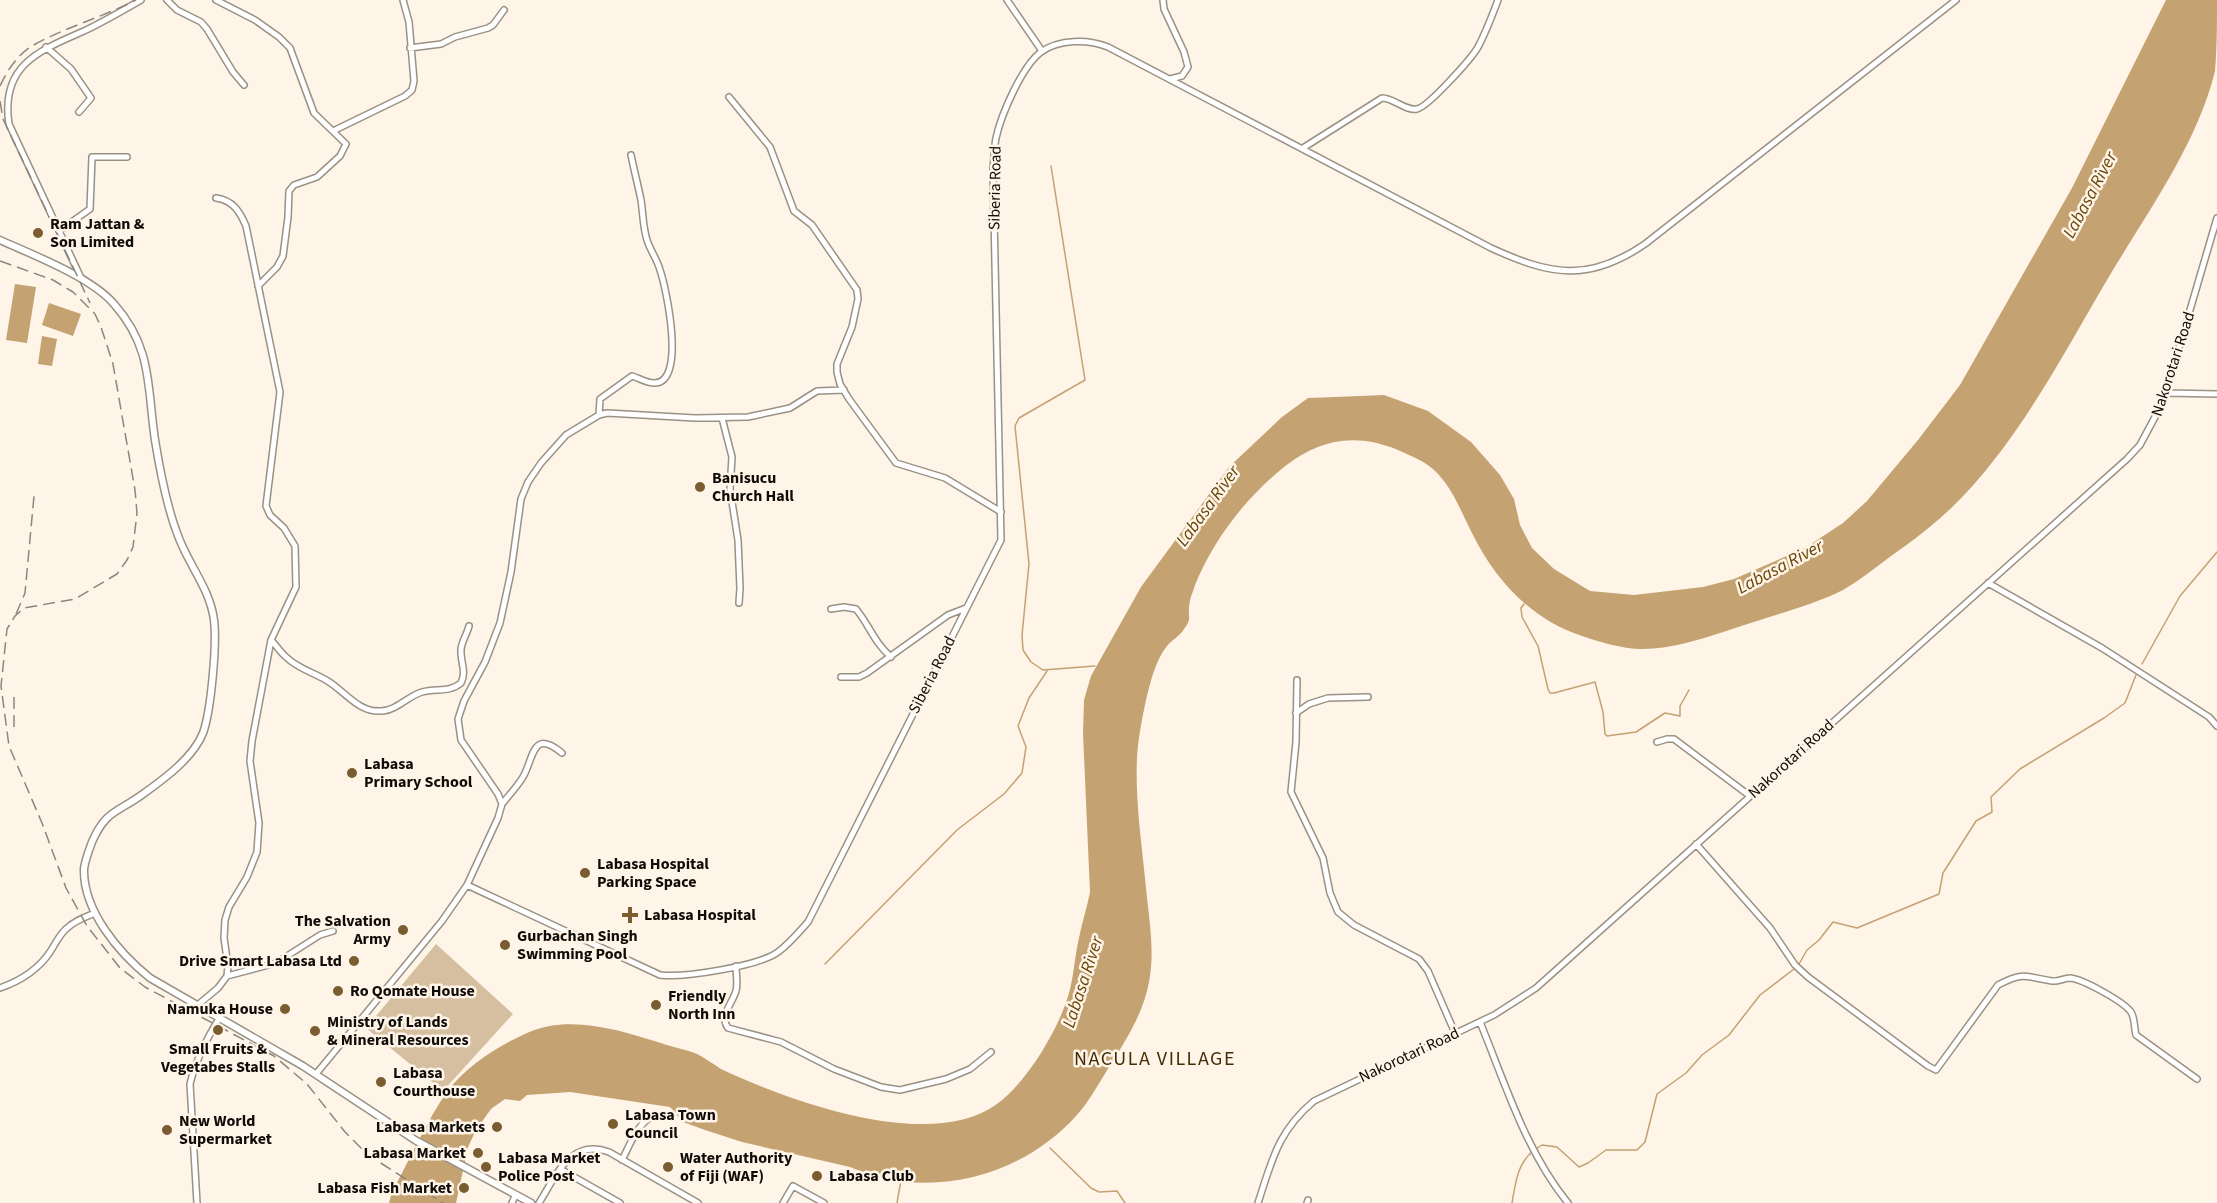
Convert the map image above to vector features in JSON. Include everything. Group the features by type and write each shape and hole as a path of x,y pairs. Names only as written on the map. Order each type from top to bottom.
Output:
{"main road":[{"path":"0,240 82,279 114,303 134,332 143,352 149,380 156,446 167,500 183,548 207,593 214,622 208,716 202,735 190,752 174,768 141,795 111,813 99,826 89,848 84,869 88,894 95,913 128,960 150,978 199,1004 316,1074 414,1140 531,1203"}],"street":[{"path":"82,279 9,124 2,100 8,78 16,65 33,52 102,22 141,0"},
{"path":"167,0 177,10 201,22 244,85"},
{"path":"216,0 255,20 284,42 295,57 310,105 320,119 345,142 344,150 317,177 294,185 289,191 283,256 277,267 258,286"},
{"path":"333,131 405,96 412,90 414,81 409,22 403,0"},
{"path":"1007,0 1042,51 1066,42 1099,43 1406,204 1527,264 1560,270 1592,268 1628,256 1671,225 1956,0"},
{"path":"1163,0 1164,9 1184,51 1188,67 1182,76 1170,79"},
{"path":"1303,148 1382,98 1416,109 1423,106 1477,50 1498,0"},
{"path":"410,48 441,44 455,37 488,28 504,10"},
{"path":"46,47 71,69 91,98 79,112"},
{"name":"Siberia Road","path":"467,885 660,975 676,977 736,966 777,954 808,922 1000,540 995,356 994,148 1000,125 1020,81 1042,51"},
{"path":"729,97 770,147 794,211 812,225 857,290 858,299 852,327 837,364 837,372 844,390 896,463 945,478 1001,512"},
{"path":"599,415 600,399 632,376 654,383 662,381 666,377 673,351 668,303 660,269 647,240 631,155"},
{"path":"59,231 90,209 92,157 127,157"},
{"path":"199,1004 218,988 227,976 225,920 229,907 253,864 259,841 250,761 255,722 271,640 280,617 294,594 297,556 292,538 270,515 266,506 280,392 246,226 241,213 228,201 216,198"},
{"name":"Nakorotari Road","path":"1258,1203 1282,1136 1302,1110 1314,1101 1480,1022 1510,1006 1536,987 2127,459 2140,445 2152,425 2166,393 2217,218"},
{"path":"502,804 492,783 461,740 458,719 464,701 485,662 500,623 511,572 521,498 528,482 541,463 567,435 599,415 608,413 748,417 790,408 817,391 844,390"},
{"path":"2166,393 2217,394"},
{"path":"722,418 732,457 730,489 738,540 739,603"},
{"path":"1988,583 2102,648 2217,721"},
{"path":"831,609 844,607 856,609 872,637 891,657"},
{"path":"841,677 859,677 891,657 948,615 966,608"},
{"path":"271,640 297,666 328,681 360,706 371,711 383,712 415,694 429,690 453,690 461,683 464,669 461,660 461,646 469,626"},
{"path":"1297,680 1292,792 1295,804 1319,850 1330,893 1338,912 1354,925 1419,959 1428,971 1455,1033"},
{"path":"1296,713 1309,704 1328,698 1368,697"},
{"path":"2210,717 2217,726"},
{"path":"1657,742 1674,739 1750,796"},
{"path":"316,1074 442,921 467,885 498,818 502,804 524,775 533,751 538,745 545,743 562,753"},
{"path":"1696,844 1770,928 1795,964 1808,977 1936,1070 1998,985 2012,978 2034,976 2055,982 2068,978 2082,980 2097,988 2129,1010 2133,1016 2136,1035 2197,1079"},
{"path":"0,988 35,969 48,955 65,929 95,913"},
{"path":"227,976 276,963 320,935 333,931"},
{"path":"736,966 736,992 724,1016 724,1023 728,1028 781,1042 834,1069 881,1087 900,1090 946,1079 970,1069 991,1052"},
{"path":"196,1203 190,1084 210,1031 220,1017"},
{"path":"1480,1022 1532,1145 1568,1203"},
{"path":"622,1160 641,1124 646,1119 657,1115"},
{"path":"539,1203 560,1168 569,1158 580,1151 599,1149 698,1203"},
{"path":"560,1168 620,1203"},
{"path":"783,1203 793,1186 824,1203"},
{"path":"512,1203 515,1196"}],"shaded area":[{"path":"436,944 513,1014 443,1091 366,1028"}],"water":[{"name":"Labasa River","path":"2166,0 2217,0 2215,71 2196,126 2169,178 2052,375 1988,468 1964,495 1932,525 1843,590 1822,600 1697,640 1653,649 1625,647 1564,629 1547,620 1517,597 1482,552 1444,481 1414,457 1381,444 1365,441 1334,442 1320,446 1292,461 1265,483 1241,509 1210,554 1195,585 1189,607 1188,623 1167,646 1160,658 1146,700 1137,758 1139,823 1151,947 1151,970 1143,1005 1128,1037 1085,1105 1053,1137 1028,1155 971,1178 941,1182 910,1182 880,1177 850,1167 742,1142 683,1122 670,1107 570,1092 527,1095 520,1101 505,1099 491,1109 476,1130 468,1147 456,1203 389,1203 392,1192 425,1128 447,1092 463,1074 483,1058 505,1044 543,1027 577,1024 628,1033 688,1051 721,1069 783,1095 859,1117 898,1123 935,1124 969,1118 997,1104 1020,1082 1042,1052 1066,1003 1071,983 1090,892 1083,733 1084,700 1091,676 1141,587 1229,467 1282,417 1308,398 1384,395 1428,411 1471,442 1500,475 1514,499 1520,525 1532,548 1554,569 1590,591 1634,595 1703,587 1734,579 1805,548 1843,523 1867,501 1960,385 2072,188"},
{"path":"15,284 36,287 27,343 6,340"},
{"path":"49,303 81,314 73,336 42,325"},
{"path":"42,336 57,339 52,366 38,364"}],"waterway":[{"path":"1051,166 1085,380 1019,418 1015,426 1029,564 1022,635 1023,650 1031,662 1043,670 1095,666"},
{"path":"2142,664 2180,596 2217,552"},
{"path":"1524,604 1521,608 1522,617 1538,646 1550,693 1595,682 1607,736 1636,732 1665,713 1680,716 1680,706 1689,690"},
{"path":"825,964 957,830 1004,794 1022,773 1026,747 1018,726 1029,698 1047,671"},
{"path":"1799,964 1807,950 1819,940 1833,922 1857,928 1939,894 1943,873 1976,821 1992,812 1991,797 2020,769 2125,703 2136,675"},
{"path":"1536,1149 1542,1145 1557,1147 1579,1167 1606,1150 1637,1150 1645,1142 1657,1094 1686,1073 1702,1055 1729,1035 1760,995 1794,969"},
{"path":"1050,1148 1091,1188 1099,1192 1117,1191 1125,1203"},
{"path":"1512,1203 1520,1169 1532,1152"},
{"path":"897,1203 901,1180"}],"railway":[{"path":"0,86 13,64 32,46 136,0"},
{"path":"0,101 3,119 90,303"},
{"path":"0,261 53,280 73,292 95,314 113,364 135,490 137,513 133,547 117,574 75,599 24,608 15,616 7,629 1,686 9,746 42,823 66,888 87,926 120,968 145,987 274,1056 307,1084 345,1132 361,1148 443,1203"},
{"path":"16,614 25,593 34,496"},
{"path":"14,696 14,727"}],"place":[{"name":"Ram Jattan & Son Limited","path":"38,233"},
{"name":"Banisucu Church Hall","path":"700,487"},
{"name":"Labasa Primary School","path":"352,773"},
{"name":"Labasa Hospital Parking Space","path":"585,873"},
{"name":"Labasa Hospital","path":"630,915"},
{"name":"The Salvation Army","path":"403,930"},
{"name":"Gurbachan Singh Swimming Pool","path":"505,945"},
{"name":"Drive Smart Labasa Ltd","path":"354,961"},
{"name":"Ro Qomate House","path":"338,991"},
{"name":"Friendly North Inn","path":"656,1005"},
{"name":"Namuka House","path":"285,1009"},
{"name":"Small Fruits & Vegetabes Stalls","path":"218,1030"},
{"name":"Ministry of Lands & Mineral Resources","path":"315,1031"},
{"name":"Labasa Courthouse","path":"381,1082"},
{"name":"Labasa Town Council","path":"613,1124"},
{"name":"Labasa Markets","path":"497,1127"},
{"name":"New World Supermarket","path":"167,1130"},
{"name":"Labasa Market","path":"478,1153"},
{"name":"Labasa Market Police Post","path":"486,1167"},
{"name":"Water Authority of Fiji (WAF)","path":"668,1167"},
{"name":"Labasa Club","path":"817,1176"},
{"name":"Labasa Fish Market","path":"464,1188"}],"district":[{"name":"NACULA VILLAGE","path":"1155,1059"}]}
